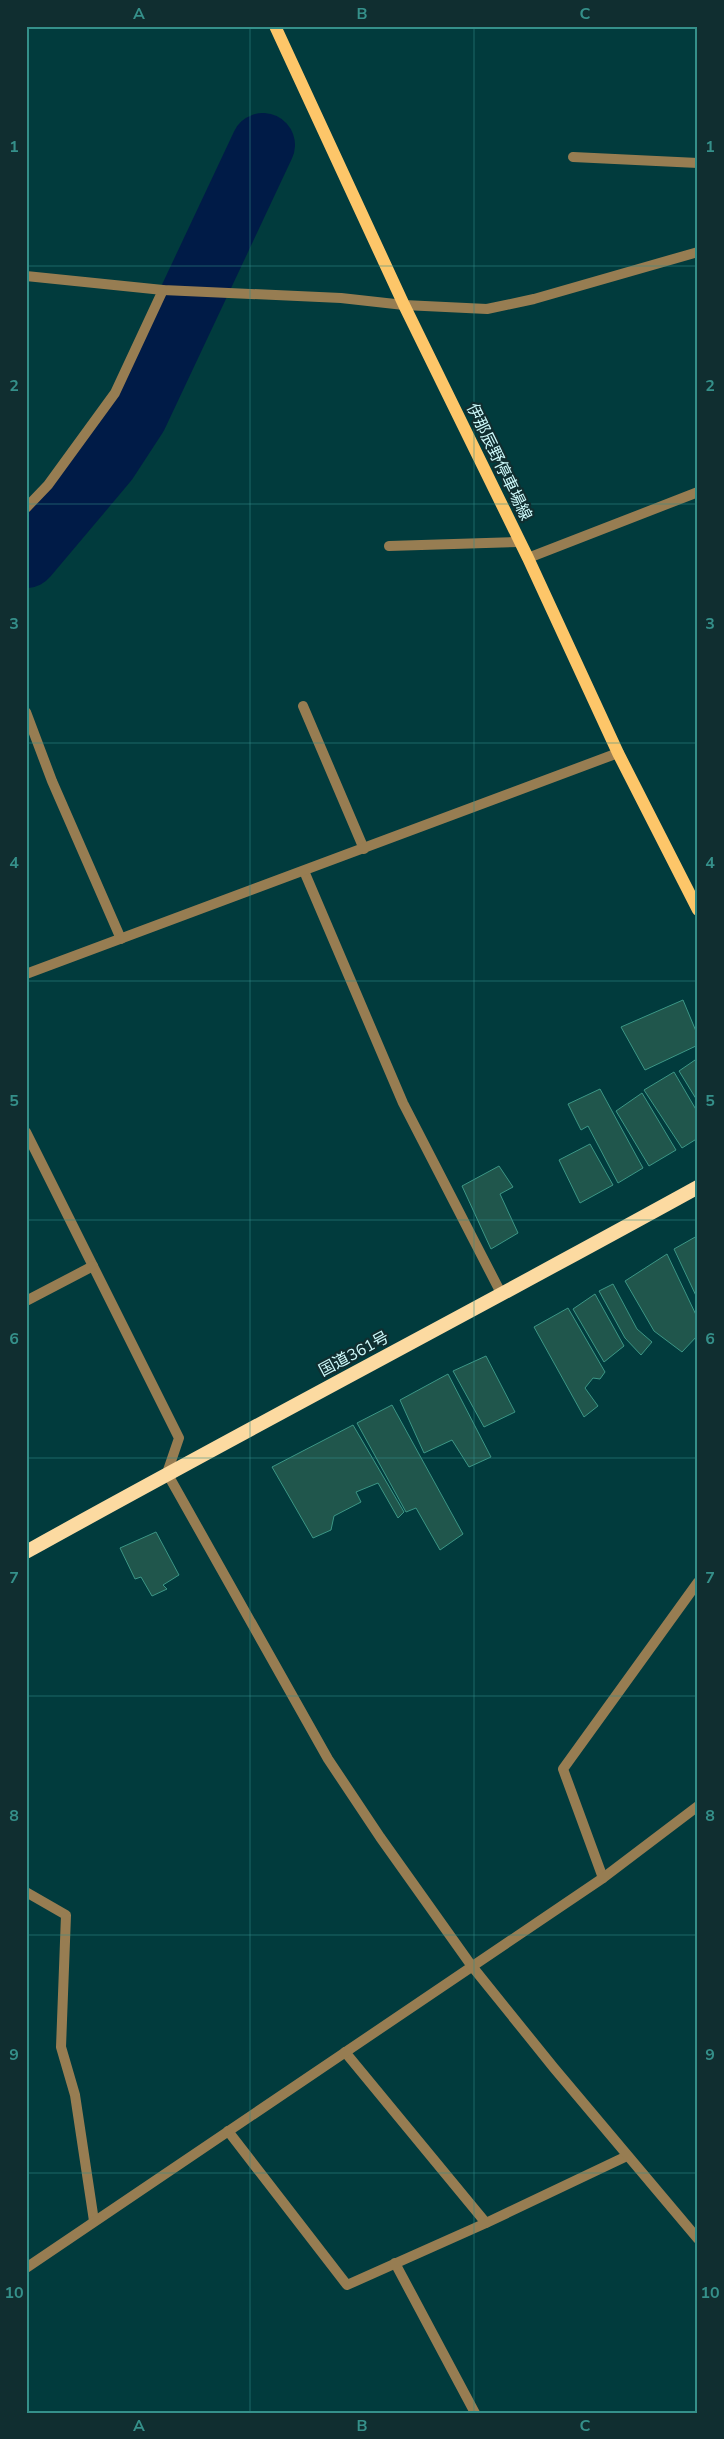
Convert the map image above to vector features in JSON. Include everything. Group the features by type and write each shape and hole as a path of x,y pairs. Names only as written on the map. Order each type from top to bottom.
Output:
{"highway":[{"name":"国道361号","path":"26,1552 167,1473 502,1295 698,1187"}],"main road":[{"name":"伊那辰野停車場線","path":"275,26 404,305 528,558 618,753 698,910"}],"street":[{"path":"573,157 698,164"},
{"path":"26,276 163,290 340,298 404,305 487,309 534,299 698,252"},
{"path":"26,508 48,485 114,393 163,290"},
{"path":"528,558 698,492"},
{"path":"389,546 520,542"},
{"path":"303,706 364,849"},
{"path":"26,712 52,780 122,939"},
{"path":"26,974 304,872 618,753"},
{"path":"304,872 402,1103 502,1295"},
{"path":"26,1132 179,1438 167,1473 328,1759 471,1965 627,2156 697,2237"},
{"path":"26,1301 93,1266"},
{"path":"603,1878 563,1769 698,1582"},
{"path":"26,2268 471,1965 603,1878 698,1806"},
{"path":"26,1892 66,1915 61,2047 76,2095 94,2221"},
{"path":"345,2052 486,2223"},
{"path":"228,2131 347,2284 486,2223 627,2156"},
{"path":"395,2263 475,2413"}],"building":[{"path":"683,1000 698,1036 698,1045 645,1070 621,1027"},
{"path":"695,1060 698,1065 698,1102 679,1071"},
{"path":"674,1072 698,1113 698,1138 682,1148 644,1090"},
{"path":"600,1089 643,1168 618,1183 588,1126 581,1130 568,1104"},
{"path":"642,1093 676,1150 649,1166 616,1111"},
{"path":"590,1144 613,1185 580,1203 559,1160"},
{"path":"499,1166 513,1187 500,1194 518,1233 491,1249 462,1186"},
{"path":"698,1237 698,1300 674,1249"},
{"path":"667,1254 698,1319 698,1335 682,1352 654,1331 625,1281"},
{"path":"613,1284 637,1329 652,1342 641,1355 625,1338 599,1291"},
{"path":"595,1294 624,1346 604,1362 573,1309"},
{"path":"568,1308 605,1372 600,1379 593,1378 585,1388 598,1406 584,1417 534,1327"},
{"path":"486,1356 515,1412 484,1427 453,1371"},
{"path":"448,1374 491,1457 469,1467 452,1440 424,1453 400,1400"},
{"path":"392,1405 463,1534 440,1550 416,1508 406,1512 357,1423"},
{"path":"353,1425 404,1512 398,1518 378,1483 356,1492 361,1502 334,1516 331,1530 313,1538 272,1467"},
{"path":"156,1532 179,1575 163,1585 167,1589 152,1596 141,1577 135,1579 120,1548"}],"waterway":[{"path":"26,556 106,461 136,415 263,145"}]}
